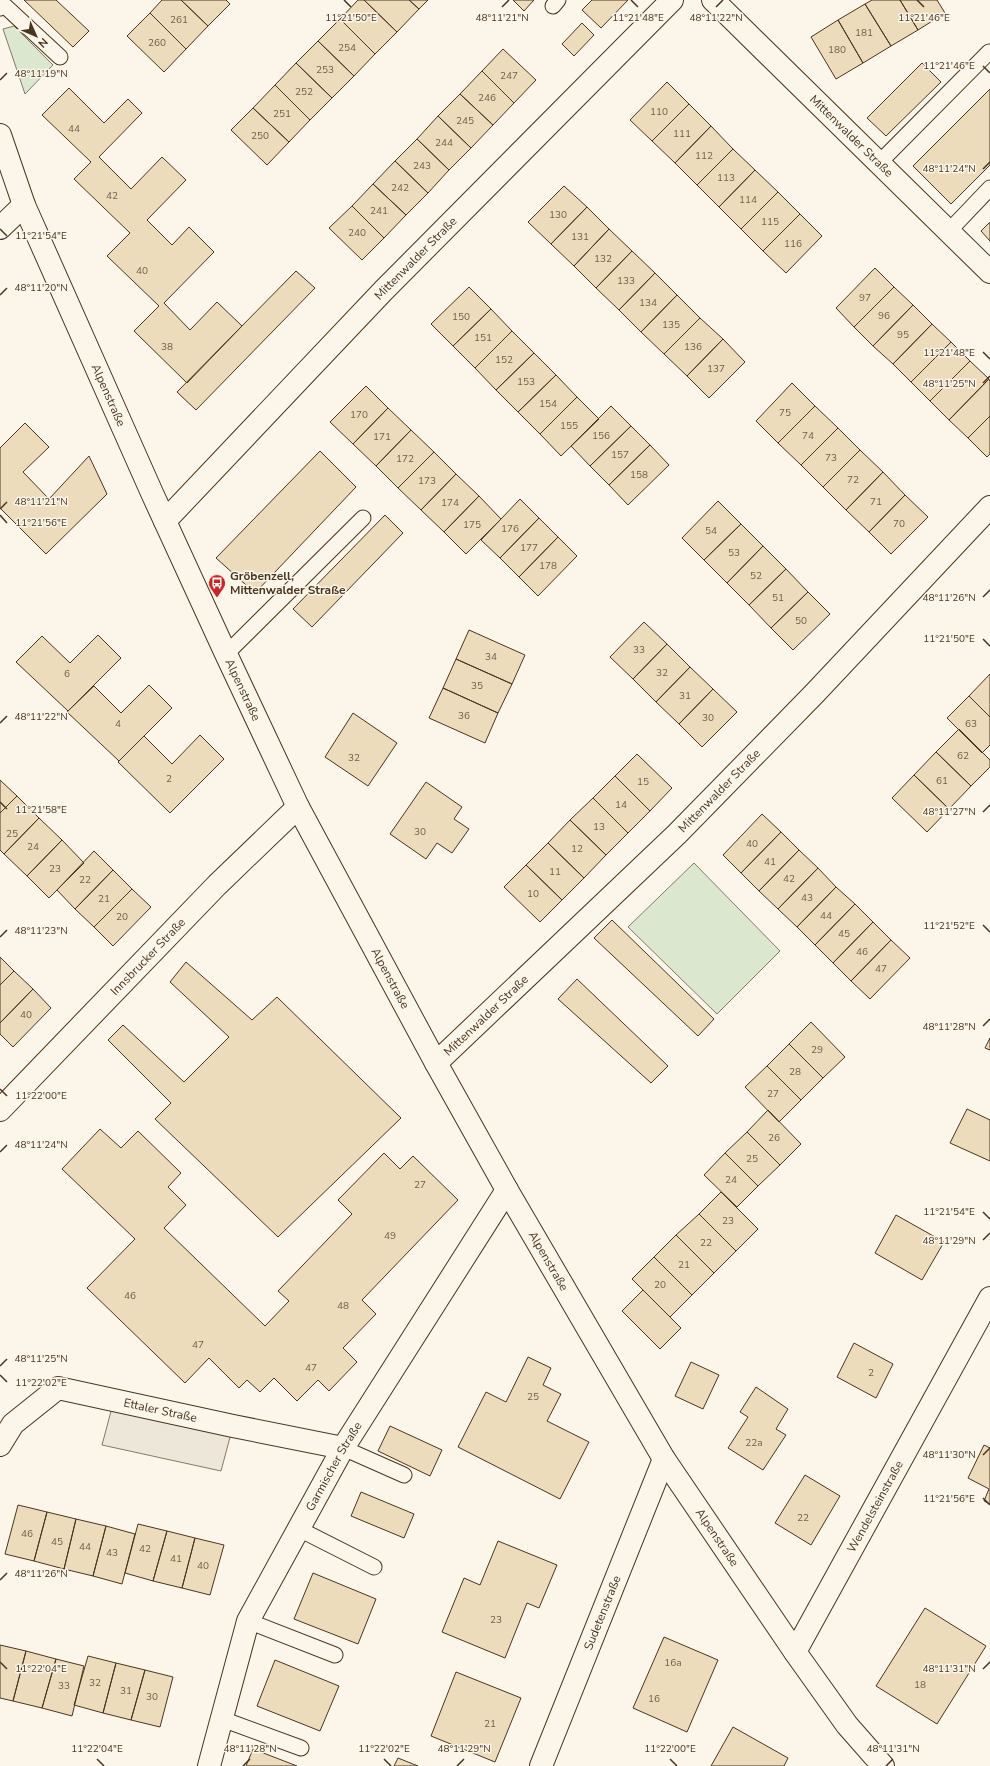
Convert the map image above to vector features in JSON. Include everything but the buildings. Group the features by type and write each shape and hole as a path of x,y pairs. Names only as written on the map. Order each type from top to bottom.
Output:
{"street":[{"name":"Mittenwalder Straße","path":"165,521 383,291 672,0"},
{"name":"Mittenwalder Straße","path":"712,0 990,272"},
{"name":"Alpenstraße","path":"0,135 24,205 226,654 298,807 436,1063 507,1190 664,1459 795,1652 847,1725 883,1766"},
{"path":"0,228 24,205"},
{"name":"Mittenwalder Straße","path":"436,1063 677,834 815,693 990,507"},
{"name":"Innsbrucker Straße","path":"0,1110 217,885 298,807"},
{"name":"Garmischer Straße","path":"209,1766 248,1620 343,1448 507,1190"},
{"name":"Wendelsteinstraße","path":"795,1652 990,1298"},
{"name":"Ettaler Straße","path":"0,1445 13,1424 58,1388 343,1448"},
{"name":"Sudetenstraße","path":"541,1766 664,1459"}],"lane":[{"path":"0,8 5,6 60,57"},
{"path":"878,164 989,52"},
{"path":"949,231 990,188"},
{"path":"226,654 362,518"},
{"path":"343,1448 404,1475"},
{"path":"299,1529 374,1567"},
{"path":"248,1620 335,1655"},
{"path":"222,1719 302,1748"}],"green space":[{"path":"14,26 53,65 25,94 3,29"},
{"path":"694,863 780,951 717,1014 628,927"}],"shaded area":[{"path":"114,1400 233,1426 221,1471 102,1445"}],"place":[{"name":"Gröbenzell, Mittenwalder Straße","path":"217,598"}]}
